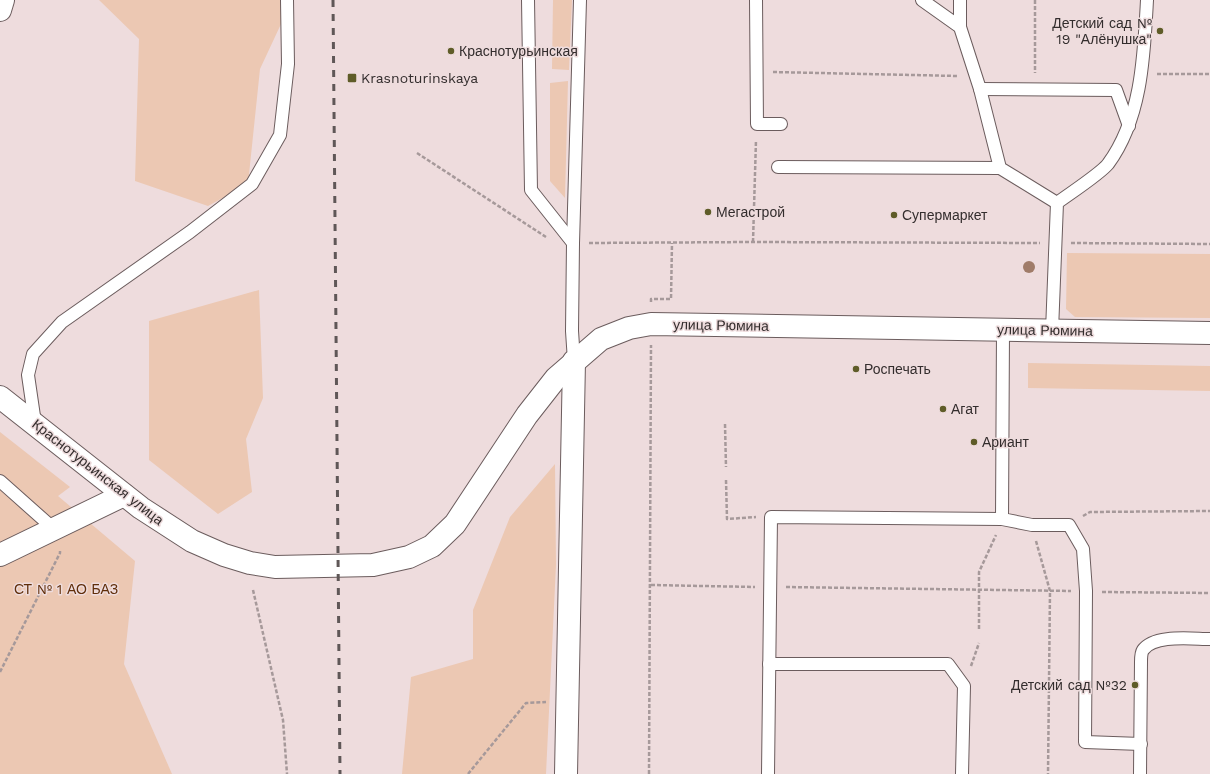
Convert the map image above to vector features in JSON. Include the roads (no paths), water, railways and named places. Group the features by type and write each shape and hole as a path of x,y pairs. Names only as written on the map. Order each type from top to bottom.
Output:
{"main road":[{"path":"0,10 3,0"},
{"name":"улица Рюмина","path":"339,566 373,566 409,557 432,546 455,524 527,415 556,378 601,339 629,328 652,324 1210,333"},
{"path":"566,774 574,361"},
{"name":"Краснотурьинская улица","path":"0,397 35,423 141,508 192,541 224,555 250,563 275,567 339,566"},
{"path":"0,555 124,495"}],"lane":[{"path":"35,423 28,375 33,354 62,322 190,232 252,184 280,134 288,64 287,0"},
{"path":"528,0 531,190 573,244"},
{"path":"574,361 572,331 573,244 580,0"},
{"path":"756,0 756,124 780,124"},
{"path":"922,0 960,27"},
{"path":"960,0 960,27 980,89 1000,168"},
{"path":"1052,331 1057,204 1107,165 1129,126 1144,52 1147,0"},
{"path":"980,89 1116,90 1129,126"},
{"path":"778,167 1000,168 1057,204"},
{"path":"1002,519 1003,330"},
{"path":"0,481 54,529"},
{"path":"768,774 771,517 1002,519 1032,525 1069,525 1083,549 1086,591 1085,742 1141,744"},
{"path":"1140,774 1141,662 1143,651 1152,642 1162,640 1210,639"},
{"path":"770,664 948,664 964,686 962,774"}],"railway":[{"path":"333,0 340,774"}],"place":[{"name":"Детский сад № 19 \"Алёнушка\"","path":"1160,31"},
{"name":"Краснотурьинская","path":"451,51"},
{"name":"Krasnoturinskaya","path":"352,78"},
{"name":"Мегастрой","path":"708,212"},
{"name":"Супермаркет","path":"894,215"},
{"name":"Роспечать","path":"856,369"},
{"name":"Агат","path":"943,409"},
{"name":"Ариант","path":"974,442"},
{"name":"Детский сад №32","path":"1135,685"}],"park label":[{"name":"СТ № 1 АО БАЗ","path":"66,589"}]}
